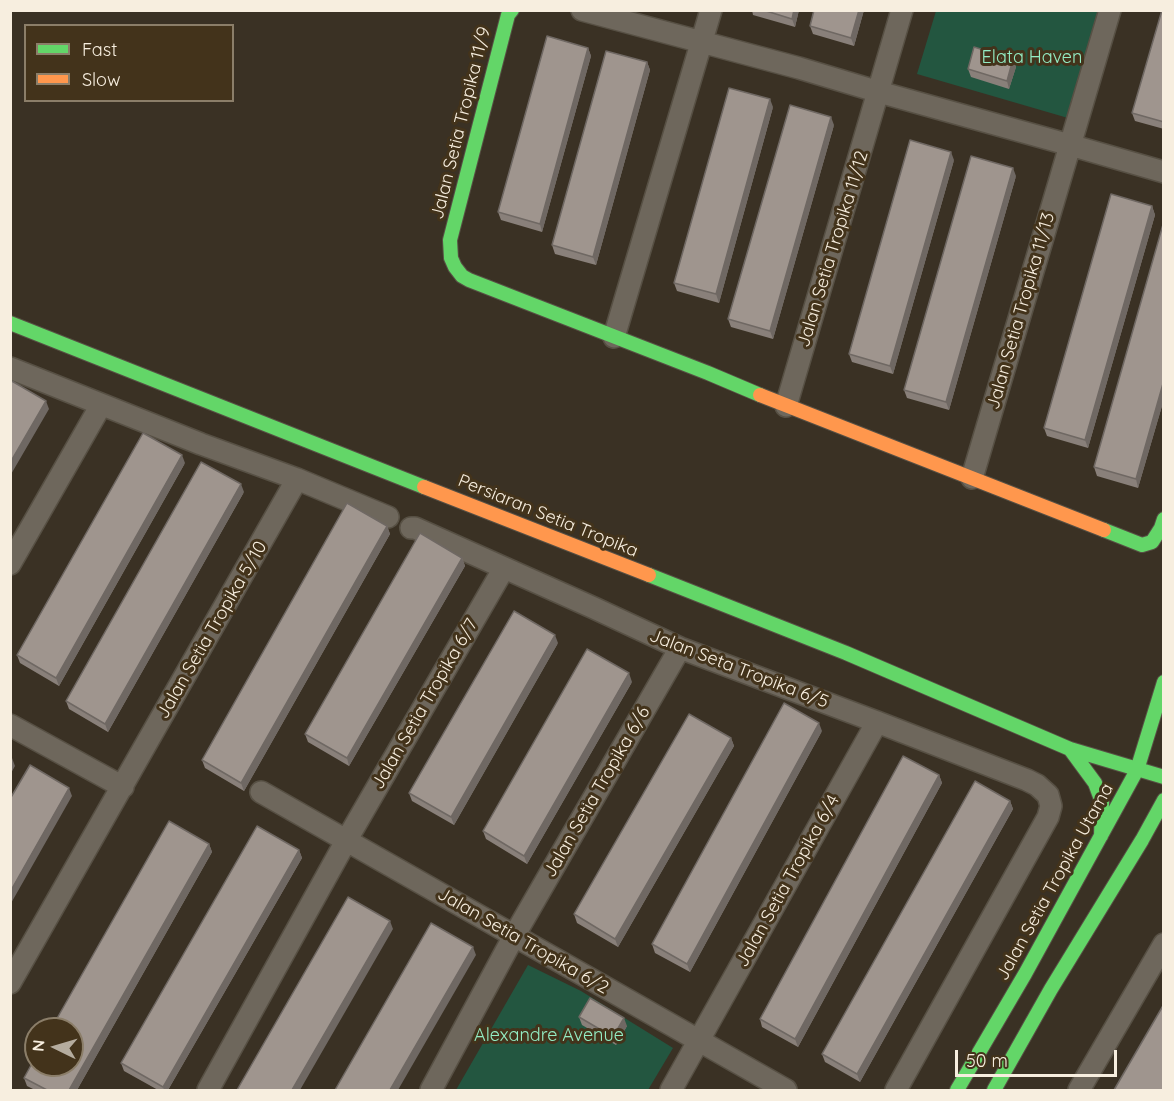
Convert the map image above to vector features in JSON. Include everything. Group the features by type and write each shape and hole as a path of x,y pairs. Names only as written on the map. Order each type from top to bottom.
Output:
{"street":[{"path":"582,10 702,41 1164,172"},
{"path":"711,10 614,337 1142,545 1152,542 1162,524"},
{"name":"Jalan Setia Tropika 11/12","path":"786,406 902,10"},
{"name":"Jalan Setia Tropika 11/13","path":"972,478 1110,10"},
{"name":"Jalan Setia Tropika 11/9","path":"510,13 450,240 452,258 455,267 462,276 469,280 614,337"},
{"name":"Persiaran Setia Tropika","path":"10,323 846,653 1070,749 1164,777"},
{"path":"10,368 201,444 297,479 388,517"},
{"path":"10,564 101,405"},
{"name":"Jalan Setia Tropika 5/10","path":"10,983 297,479"},
{"name":"Jalan Seta Tropika 6/5","path":"411,528 680,648 1027,780 1048,795 1051,806 1048,817 896,1090"},
{"name":"Jalan Setia Tropika 6/7","path":"208,1090 346,841 504,568"},
{"name":"Jalan Setia Tropika 6/6","path":"431,1090 514,936 680,648"},
{"name":"Jalan Setia Tropika Utama","path":"957,1090 1025,974 1137,770 1164,682"},
{"name":"Jalan Setia Tropika 6/4","path":"671,1090 877,722"},
{"path":"10,724 124,784"},
{"path":"1070,749 1095,783 1102,802 1101,836"},
{"name":"Jalan Setia Tropika 6/2","path":"261,792 786,1090"},
{"path":"994,1090 1051,989 1164,800"},
{"path":"1079,1090 1164,944"}],"green space":[{"name":"Elata Haven","path":"936,11 1100,11 1068,118 917,74"},
{"name":"Alexandre Avenue","path":"528,965 581,991 673,1048 648,1090 456,1090"}],"building":[{"path":"763,10 794,10 792,19"},
{"path":"814,10 859,10 851,38 810,26"},
{"path":"1162,10 1164,10 1164,122 1132,113"},
{"path":"547,36 588,48 540,224 498,212"},
{"path":"974,47 1013,59 1007,81 968,69"},
{"path":"606,51 647,62 593,257 552,245"},
{"path":"729,88 770,99 716,294 674,283"},
{"path":"790,105 831,117 770,331 728,319"},
{"path":"910,140 951,152 890,366 849,354"},
{"path":"971,156 1013,168 946,402 904,390"},
{"path":"1111,194 1152,206 1085,440 1044,428"},
{"path":"1164,221 1164,380 1136,479 1094,467"},
{"path":"10,380 46,401 10,463"},
{"path":"143,433 182,455 56,678 17,655"},
{"path":"201,462 241,484 105,724 66,701"},
{"path":"347,503 387,526 241,783 202,760"},
{"path":"420,533 462,558 347,758 305,734"},
{"path":"514,611 555,635 451,817 409,793"},
{"path":"587,649 629,673 524,856 483,831"},
{"path":"784,703 819,723 687,964 652,944"},
{"path":"689,714 731,738 615,939 574,914"},
{"path":"903,756 939,775 795,1039 760,1019"},
{"path":"30,765 69,788 10,892 10,799"},
{"path":"975,781 1010,801 857,1074 822,1054"},
{"path":"169,821 209,844 84,1064 84,1017 58,1017"},
{"path":"257,826 299,850 163,1087 121,1063"},
{"path":"348,897 390,921 292,1090 237,1090"},
{"path":"431,923 473,947 390,1090 335,1090"},
{"path":"590,998 624,1018 613,1037 579,1017"},
{"path":"1164,1004 1164,1090 1114,1090"},
{"path":"76,1077 69,1090 47,1090 24,1078"}],"traffic: fast":[{"path":"512,10 508,15 450,240 451,258 455,267 462,276 469,280 760,395"},
{"path":"10,323 424,487"},
{"path":"1104,530 1142,545 1152,542 1164,519"},
{"path":"649,575 846,653 1070,749 1164,777"},
{"path":"957,1090 1025,974 1137,770 1164,682"},
{"path":"1070,749 1095,783 1102,802 1101,836"},
{"path":"994,1090 1051,989 1164,800"}],"traffic: slow":[{"path":"760,395 1104,530"},
{"path":"424,487 649,575"}]}
